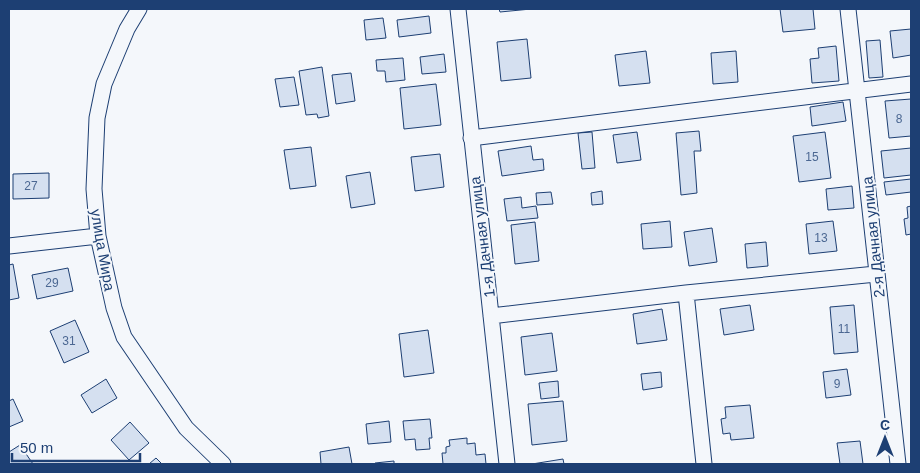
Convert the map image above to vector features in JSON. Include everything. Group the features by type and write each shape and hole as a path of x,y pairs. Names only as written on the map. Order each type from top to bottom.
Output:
{"street":[{"name":"улица Мира","path":"139,9 127,29 104,84 97,118 94,189 98,236 114,308 124,337 186,428 223,464"},
{"name":"1-я Дачная улица","path":"458,9 507,464"},
{"name":"2-я Дачная улица","path":"848,9 898,464"},
{"path":"471,138 857,89 911,84"},
{"path":"9,246 98,236"},
{"path":"491,316 876,274"},
{"path":"686,294 704,464"}],"building":[{"path":"499,9 531,9 500,12"},
{"path":"780,9 813,9 815,29 783,32"},
{"path":"429,16 431,33 399,37 397,20"},
{"path":"383,18 386,38 366,40 364,20"},
{"path":"911,29 911,55 893,58 890,31"},
{"path":"527,39 531,78 501,81 497,42"},
{"path":"880,40 883,77 869,78 866,41"},
{"path":"836,46 839,81 812,83 810,59 819,58 818,48"},
{"path":"646,51 650,83 619,86 615,55"},
{"path":"736,51 738,82 713,84 711,53"},
{"path":"444,54 446,72 422,74 420,57"},
{"path":"403,58 405,80 386,82 385,71 377,71 376,60"},
{"path":"322,67 329,116 318,118 317,114 306,115 299,71"},
{"path":"351,73 355,101 336,104 332,75"},
{"path":"294,77 299,105 280,107 275,79"},
{"path":"436,84 441,125 404,129 400,88"},
{"path":"911,99 911,136 889,138 885,101"},
{"path":"843,102 846,121 812,126 810,107"},
{"path":"699,131 701,151 694,151 697,193 681,195 676,133"},
{"path":"592,132 595,168 582,169 578,133"},
{"path":"637,132 641,160 617,163 613,135"},
{"path":"825,132 831,178 799,182 793,136"},
{"path":"531,146 533,160 543,159 544,170 502,176 498,151"},
{"path":"311,147 316,186 290,189 284,150"},
{"path":"911,148 911,175 884,178 881,151"},
{"path":"440,154 444,187 415,191 411,157"},
{"path":"370,172 375,204 351,208 346,176"},
{"path":"49,173 49,198 13,199 13,174"},
{"path":"911,179 911,192 886,195 884,182"},
{"path":"852,186 854,208 828,210 826,189"},
{"path":"602,191 603,204 592,205 591,193"},
{"path":"551,192 553,204 537,205 536,193"},
{"path":"521,197 522,208 536,206 538,218 507,221 504,199"},
{"path":"911,206 911,234 906,235 904,219 908,218 907,207"},
{"path":"670,221 672,247 643,249 641,224"},
{"path":"833,221 837,251 809,254 806,224"},
{"path":"535,222 539,261 515,264 511,225"},
{"path":"712,228 717,262 689,266 684,232"},
{"path":"766,242 768,266 747,268 745,244"},
{"path":"13,264 19,298 9,300 9,265"},
{"path":"68,268 73,291 37,299 32,275"},
{"path":"750,305 754,330 724,335 720,309"},
{"path":"854,305 858,352 834,354 830,307"},
{"path":"662,309 667,340 637,344 633,314"},
{"path":"75,320 89,352 64,363 50,331"},
{"path":"428,330 434,373 404,377 399,334"},
{"path":"552,333 557,371 525,375 521,337"},
{"path":"847,369 851,395 826,398 823,372"},
{"path":"661,372 662,387 643,390 641,374"},
{"path":"106,379 117,398 92,413 81,395"},
{"path":"558,381 559,397 541,399 539,383"},
{"path":"13,399 23,421 9,427 9,401"},
{"path":"563,401 567,441 532,445 528,404"},
{"path":"750,405 754,438 731,440 730,433 723,434 721,419 726,418 725,407"},
{"path":"430,419 432,438 429,438 430,449 416,450 415,439 405,440 403,421"},
{"path":"389,421 391,442 368,444 366,424"},
{"path":"130,422 149,443 129,460 111,440"},
{"path":"467,438 467,444 475,443 476,455 485,454 486,464 443,464 442,453 446,453 446,447 450,446 449,440"},
{"path":"860,441 863,464 840,464 837,443"},
{"path":"20,445 33,464 9,464 9,452"},
{"path":"349,447 352,464 321,464 320,452"},
{"path":"156,458 162,464 149,464"},
{"path":"563,459 564,464 532,464"},
{"path":"394,461 394,464 375,464 375,463"}]}
